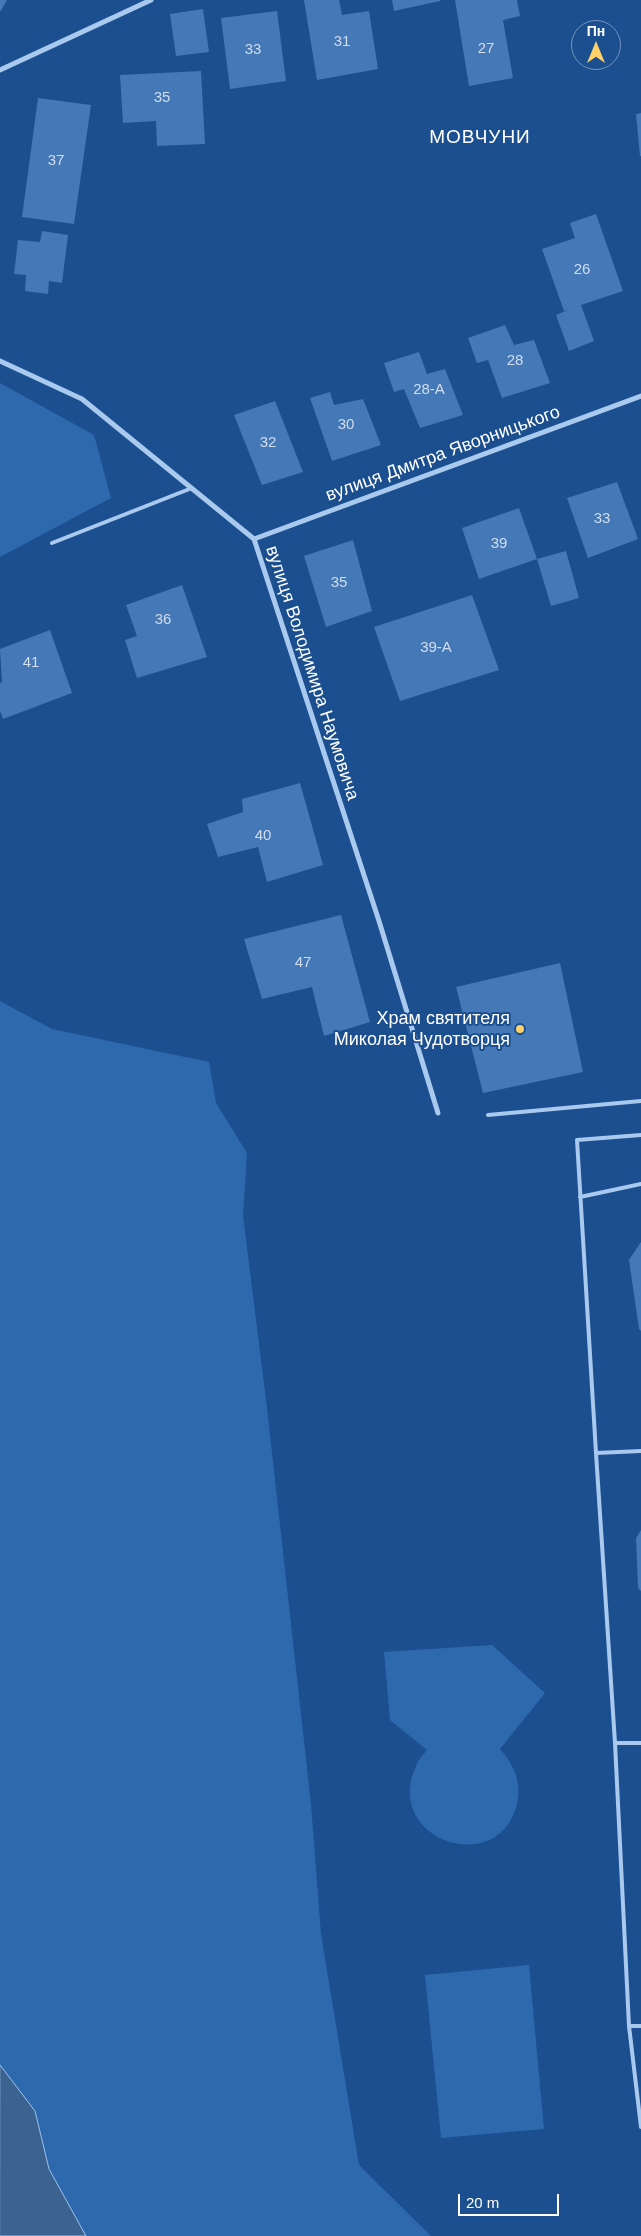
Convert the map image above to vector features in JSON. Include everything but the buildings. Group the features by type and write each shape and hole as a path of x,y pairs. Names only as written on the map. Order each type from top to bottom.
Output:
{"street":[{"path":"0,71 152,0"},
{"name":"вулиця Володимира Наумовича","path":"0,361 82,399 254,539 379,922 438,1113"},
{"name":"вулиця Дмитра Яворницького","path":"254,539 641,396"}],"lane":[{"path":"52,543 192,488"},
{"path":"488,1115 641,1101"},
{"path":"641,1135 577,1140 615,1743 629,2026 641,2127"},
{"path":"580,1197 641,1184"},
{"path":"596,1453 641,1451"},
{"path":"615,1743 641,1743"},
{"path":"629,2026 641,2026"}],"shaded area":[{"path":"0,383 94,435 111,498 0,557"},
{"path":"0,1001 52,1029 209,1062 216,1103 247,1153 243,1215 267,1408 311,1804 321,1934 359,2165 431,2236 86,2236 49,2169 35,2111 0,2065"},
{"path":"492,1645 545,1693 500,1749 513,1768 518,1781 517,1804 506,1827 489,1840 468,1844 447,1841 428,1830 415,1814 410,1792 417,1764 427,1750 390,1720 384,1652"},
{"path":"529,1965 544,2129 441,2138 425,1975"},
{"path":"0,2065 35,2111 49,2169 86,2236 0,2236"}],"place":[{"name":"Храм святителя Миколая Чудотворця","path":"520,1029"}],"district":[{"name":"МОВЧУНИ","path":"480,138"}]}
